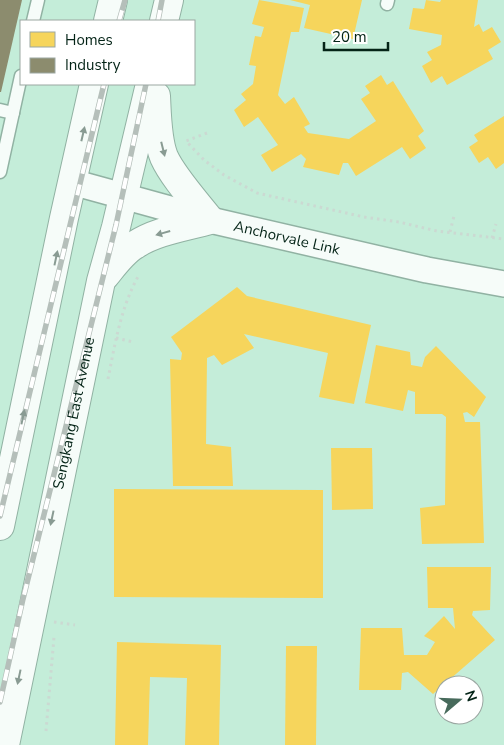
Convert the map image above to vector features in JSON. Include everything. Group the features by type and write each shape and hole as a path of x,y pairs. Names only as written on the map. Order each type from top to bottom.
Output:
{"main road":[{"path":"108,20 113,0"},
{"path":"164,20 169,0"},
{"path":"0,526 6,463 94,85"},
{"name":"Sengkang East Avenue","path":"5,745 101,282 124,196 150,85"},
{"path":"101,282 117,261 134,245 156,234 210,220 177,178 164,156 158,129 156,85"}],"street":[{"name":"Anchorvale Link","path":"72,182 210,220 427,270 504,284"}],"lane":[{"path":"33,20 38,0"},
{"path":"0,172 20,80"},
{"path":"0,110 13,112"}],"path":[{"path":"207,133 186,141 204,160 224,175 257,193 437,231 504,239"},
{"path":"450,232 454,216"},
{"path":"492,238 496,224"},
{"path":"106,386 116,338 130,290 142,270"},
{"path":"122,340 133,342"},
{"path":"55,624 57,613"},
{"path":"46,731 54,634"}],"building: Homes":[{"path":"259,0 304,8 299,32 291,32 278,95 285,104 294,97 310,124 304,127 308,133 349,139 376,121 361,99 370,93 365,86 381,75 387,85 393,81 424,131 418,136 426,148 410,159 402,147 356,176 348,163 343,163 339,175 303,167 306,159 301,154 272,172 261,155 278,145 258,117 244,127 234,110 246,100 241,94 253,84 256,66 249,65 255,36 261,37 264,27 252,24"},
{"path":"290,0 362,0 353,39 304,28 310,5"},
{"path":"426,0 440,2 441,0 478,0 474,27 479,24 483,32 492,27 501,42 488,50 493,59 447,85 442,76 431,83 422,66 432,60 427,52 441,45 442,35 409,29 413,8 424,9"},
{"path":"504,116 504,163 496,169 488,157 479,163 469,147 478,141 474,135"},
{"path":"237,287 247,296 371,325 354,404 319,397 328,353 244,334 254,348 222,365 214,355 207,358 206,444 231,447 233,486 173,486 170,359 181,360 182,353 171,337"},
{"path":"376,345 410,352 411,365 422,367 425,357 436,346 486,397 474,417 467,412 463,413 465,422 480,422 484,543 422,544 420,508 445,505 446,417 442,414 415,414 415,392 408,390 403,411 365,403"},
{"path":"331,448 372,448 373,509 332,510"},
{"path":"114,489 323,490 323,598 114,597"},
{"path":"427,567 491,567 490,610 473,611 472,615 495,640 455,675 434,675 433,694 408,672 402,673 401,690 359,690 361,628 402,628 404,655 427,655 435,642 424,636 444,616 455,629 453,608 428,608"},
{"path":"117,642 221,645 219,745 185,745 187,678 150,677 148,745 115,745"},
{"path":"286,646 317,646 316,745 285,745"}],"building: Industry":[{"path":"0,0 22,0 1,92 0,92"}],"railway":[{"path":"119,20 125,0"},
{"path":"158,20 162,0"},
{"path":"0,516 104,85"},
{"path":"0,702 23,599 116,225 146,85"}]}
